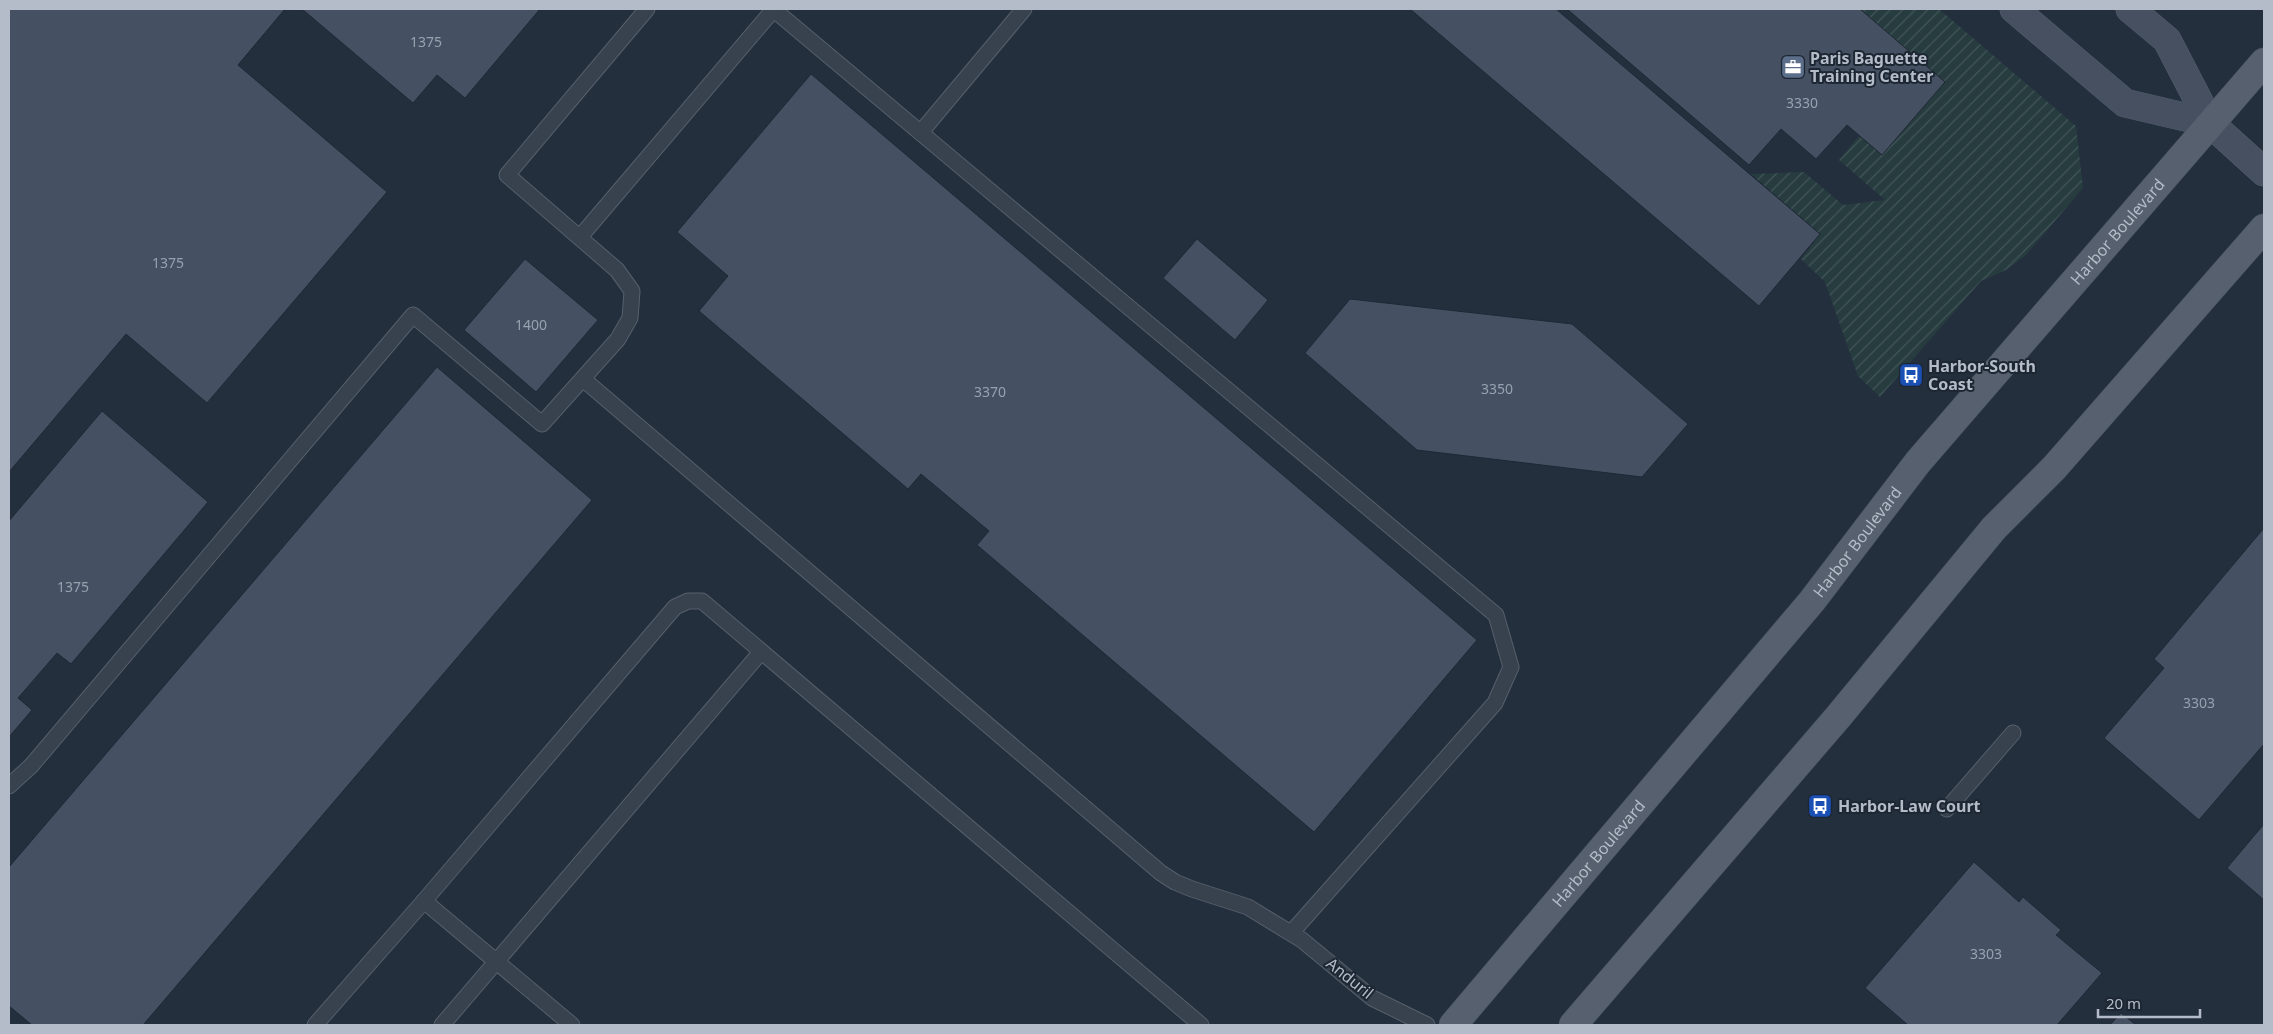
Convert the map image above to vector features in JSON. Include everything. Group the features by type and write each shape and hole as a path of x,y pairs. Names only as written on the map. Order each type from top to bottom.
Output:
{"main road":[{"path":"2014,9 2125,103 2210,123"},
{"path":"2130,9 2167,40 2210,123 2264,172"},
{"name":"Harbor Boulevard","path":"1453,1025 1812,601 1918,462 2264,62"},
{"path":"1573,1025 1838,716 1994,528 2054,468 2264,228"}],"lane":[{"path":"9,786 31,766 413,315 542,424 618,340 630,318 632,291 617,270 506,175 647,9"},
{"path":"580,238 774,9 1496,615 1511,667 1495,703 1297,936"},
{"path":"921,132 1024,9"},
{"name":"Anduril","path":"583,379 1161,872 1175,882 1192,889 1248,906 1297,936 1372,998 1427,1025"},
{"path":"315,1025 424,902 674,607 688,601 702,601 1201,1025"},
{"path":"442,1025 761,652"},
{"path":"1947,809 2013,733"},
{"path":"424,902 572,1025"}],"green space":[{"path":"1860,9 1939,9 2076,126 2083,188 2026,255 2006,270 1981,281 1880,397 1858,376 1825,282 1801,259 1820,234 1751,174 1804,172 1843,205 1885,200 1839,160 1859,136 1882,155 1945,82"}],"building":[{"path":"9,9 285,9 238,65 387,192 207,403 126,334 9,472"},
{"path":"302,9 540,9 465,98 437,75 413,103"},
{"path":"1410,9 1556,9 1820,234 1759,306"},
{"path":"1567,9 1860,9 1945,82 1882,155 1847,125 1816,159 1781,129 1749,165"},
{"path":"811,74 1477,640 1314,832 977,545 989,531 921,474 908,489 699,311 728,276 677,232"},
{"path":"1197,239 1268,300 1235,340 1163,278"},
{"path":"525,259 598,320 536,392 464,330"},
{"path":"1350,299 1572,324 1688,424 1642,477 1417,450 1305,353"},
{"path":"437,367 592,500 143,1025 32,1025 9,1006 9,867"},
{"path":"102,411 208,502 71,664 57,653 18,698 32,710 9,737 9,521"},
{"path":"2264,528 2264,744 2199,820 2104,738 2164,668 2154,659"},
{"path":"2264,824 2264,900 2227,868"},
{"path":"1974,862 2019,902 2023,897 2061,930 2056,935 2102,973 2057,1025 1908,1025 1865,988"},
{"path":"2121,1013 2136,1025 2110,1025"}],"place":[{"name":"Paris Baguette Training Center","path":"1793,67"},
{"name":"Harbor-South Coast","path":"1911,375"},
{"name":"Harbor-Law Court","path":"1820,806"}]}
